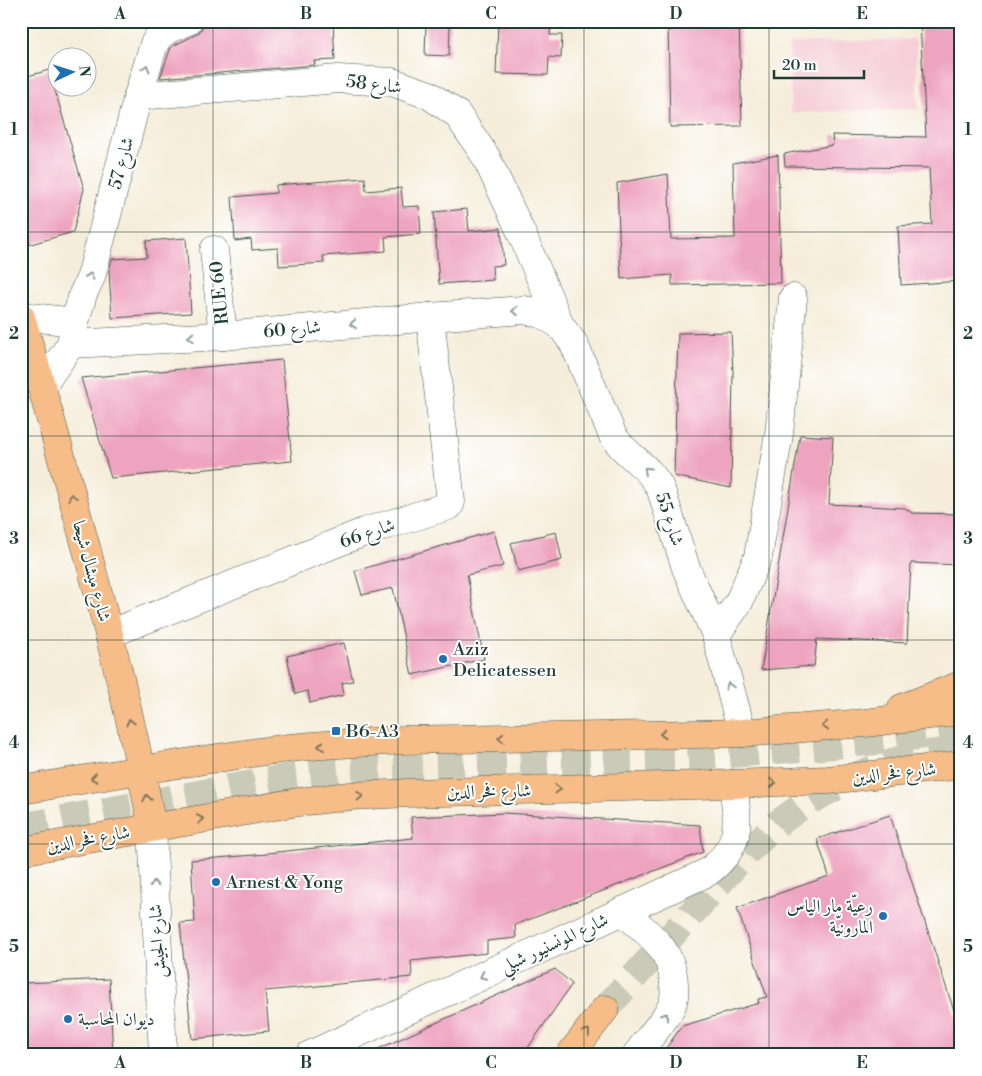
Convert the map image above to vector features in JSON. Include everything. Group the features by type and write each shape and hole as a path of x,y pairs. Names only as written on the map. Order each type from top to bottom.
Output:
{"main road":[{"name":"شارع ميشال شيحا","path":"21,317 42,386 109,634 142,770 152,827"},
{"path":"865,723 961,685"},
{"path":"21,790 289,748 404,740 742,733 865,723 961,711"},
{"name":"شارع فخر الدين","path":"21,851 298,802 350,796 828,780 961,765"},
{"path":"570,1055 605,1009"}],"street":[{"name":"شارع 57","path":"73,333 93,269 138,96 154,44 159,36 167,30 188,21"},
{"name":"شارع 58","path":"138,96 338,79 392,82 429,94 457,114 486,158 521,232 560,326"},
{"name":"RUE 60","path":"214,250 223,336"},
{"path":"716,636 739,602 758,557 779,434 793,298"},
{"name":"شارع 60","path":"73,333 223,336 524,310 542,314 560,326"},
{"path":"21,317 73,333 42,386"},
{"name":"شارع 66","path":"109,634 364,532 449,506 451,502 430,317"},
{"name":"شارع 55","path":"560,326 574,344 613,436 656,479 661,490 686,568 716,636 742,733"},
{"name":"شارع المونسنيور شبلي","path":"310,1055 708,872 721,862 731,848 736,833 737,816 733,784"},
{"name":"شارع الجيش","path":"152,827 163,1055"},
{"path":"622,911 658,942 668,957 674,974 675,992 670,1010 636,1055"}],"shaded area":[{"path":"916,39 918,109 791,113 789,43"}],"building":[{"path":"333,21 335,60 314,61 315,65 160,78 171,47 195,35 200,31 205,22"},
{"path":"498,21 551,21 550,35 562,35 561,58 549,57 548,75 496,74"},
{"path":"739,21 742,126 670,127 668,23"},
{"path":"920,21 961,21 961,281 901,285 898,226 932,224 929,168 785,166 784,154 833,145 832,135 926,137"},
{"path":"426,24 450,25 449,56 425,55"},
{"path":"48,70 48,98 57,98 84,189 73,232 21,247 21,78"},
{"path":"778,155 781,283 672,285 672,275 621,279 617,183 668,174 671,239 735,238 733,163"},
{"path":"365,178 366,191 401,188 403,207 419,206 421,234 385,237 386,251 323,256 324,263 279,266 278,248 252,250 251,239 235,241 232,197 276,193 276,185"},
{"path":"467,209 469,231 501,228 504,265 492,266 493,280 439,284 434,212"},
{"path":"186,238 191,313 112,318 109,271 112,259 147,257 146,241"},
{"path":"731,332 733,372 731,488 674,476 678,333"},
{"path":"282,360 292,461 111,478 81,378"},
{"path":"800,435 833,437 829,504 905,508 912,513 961,514 961,565 911,563 907,643 817,639 814,666 761,670"},
{"path":"494,531 503,566 467,575 484,659 412,675 393,588 362,595 355,571"},
{"path":"556,532 562,560 518,571 511,543"},
{"path":"344,643 353,681 342,683 344,695 310,703 308,691 295,694 287,656"},
{"path":"504,813 700,825 703,852 515,925 516,938 487,941 487,953 411,961 412,977 265,991 269,1031 192,1039 180,923 195,922 191,860 267,854 413,838 411,817"},
{"path":"890,815 956,1017 961,1015 961,1055 661,1055 682,1026 759,1003 758,999 767,997 737,908 829,876 817,839"},
{"path":"555,969 572,984 523,1055 365,1055"},
{"name":"ديوان المحاسبة","path":"109,979 113,1055 26,1055 23,983"}],"tunnel":[{"path":"21,827 290,777 344,771 678,759 890,740 961,729"},
{"path":"605,1009 748,851 777,824 806,803 858,775 888,763 919,755 961,750"}],"place":[{"name":"Aziz Delicatessen","path":"443,659"},
{"name":"B6-A3","path":"336,731"},
{"name":"Arnest & Yong","path":"216,882"},
{"name":"رعيّة مار الياس المارونيّة","path":"883,916"},
{"name":"ديوان المحاسبة","path":"68,1019"}]}
